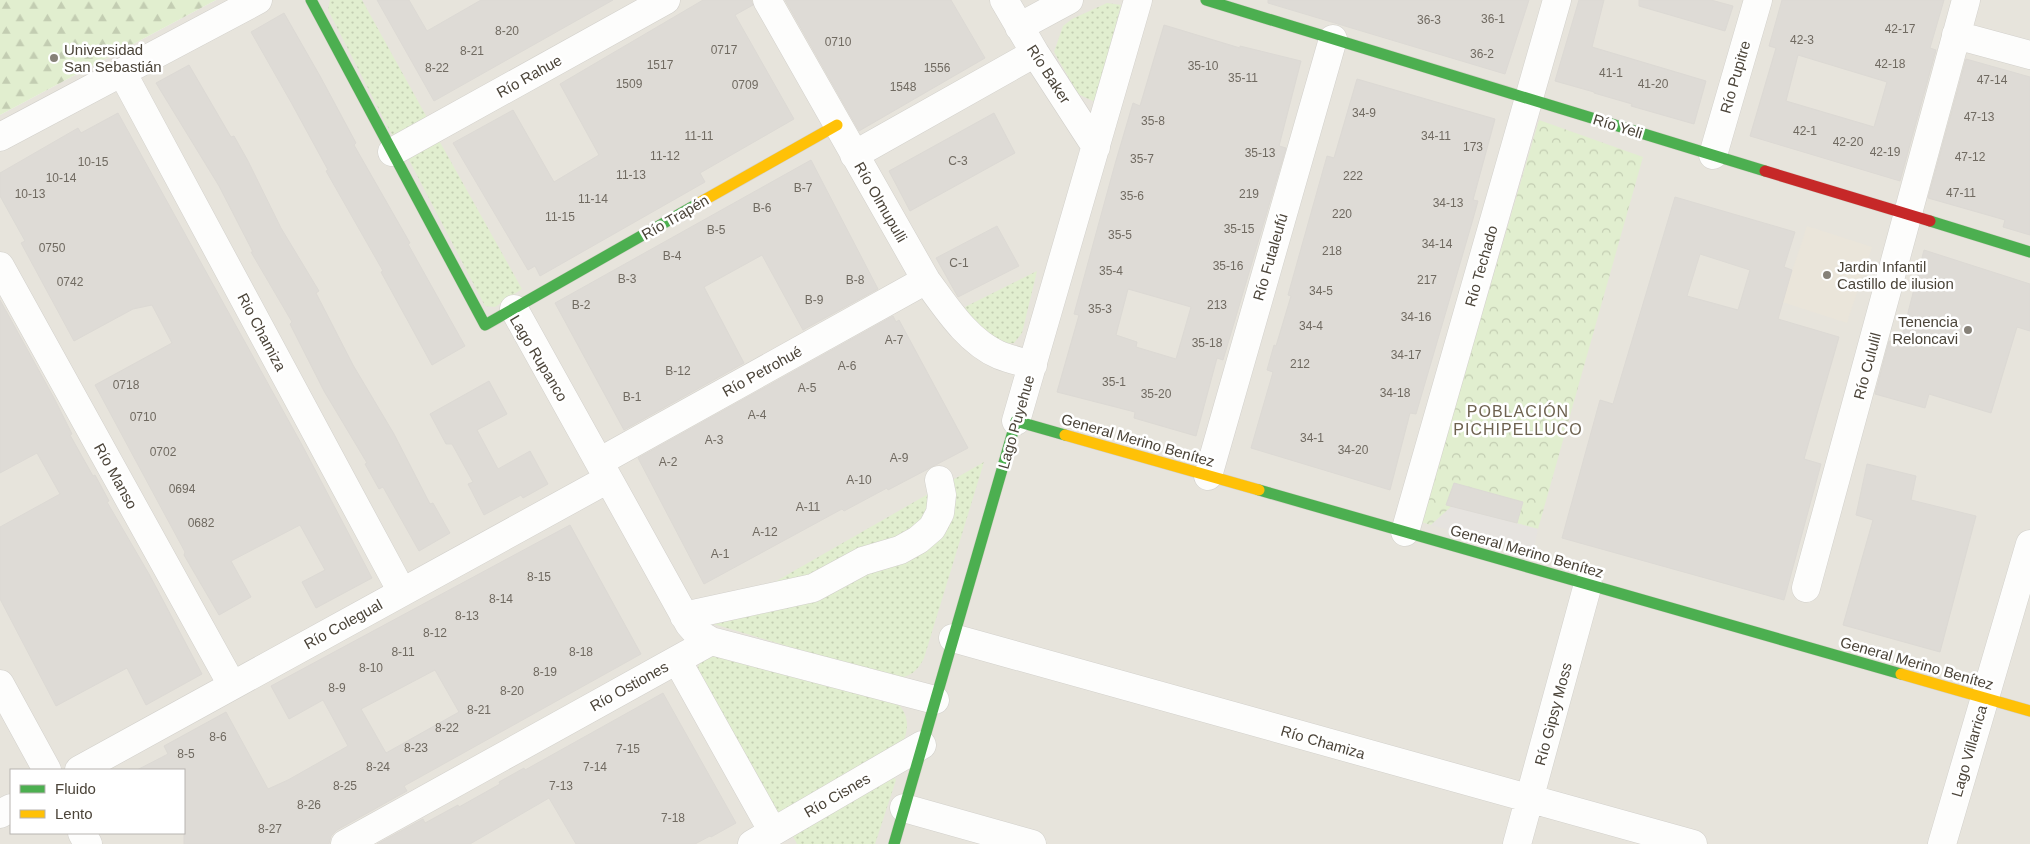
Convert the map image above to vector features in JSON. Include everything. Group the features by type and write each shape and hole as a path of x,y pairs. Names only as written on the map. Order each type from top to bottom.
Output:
{"street":[{"path":"0,137 258,0"},
{"name":"Lago Rupanco","path":"311,0 485,325 514,309 684,616 696,632 711,641"},
{"name":"Río Rahue","path":"392,152 666,0"},
{"name":"Río Olmupulli","path":"767,0 836,125 926,280 957,321 976,340 998,354 1033,365"},
{"name":"Río Baker","path":"1004,0 1035,53 1096,147"},
{"path":"1020,27 1069,0"},
{"name":"Lago Puyehue","path":"894,844 1138,0"},
{"name":"Río Yeli","path":"1206,0 2030,252"},
{"name":"Río Techado","path":"1405,532 1557,0"},
{"name":"Río Pupitre","path":"1713,155 1758,0"},
{"name":"Río Cululil","path":"1806,588 1966,0"},
{"path":"1956,35 2030,55"},
{"name":"Río Futaleufú","path":"1208,476 1333,39"},
{"path":"854,155 1035,53"},
{"name":"Rio Chamiza","path":"122,72 402,592"},
{"name":"Río Trapén","path":"514,309 836,125"},
{"name":"Río Manso","path":"0,266 232,685"},
{"name":"Río Petrohué","path":"603,471 926,280"},
{"name":"General Merino Benítez","path":"1016,421 2030,711"},
{"name":"Río Colegual","path":"81,769 402,592 603,471"},
{"path":"684,616 814,588 863,561 900,550 918,540 932,528 940,513 942,494 939,480"},
{"name":"Lago Villarrica","path":"1942,844 2030,544"},
{"name":"Río Gipsy Moss","path":"1517,844 1588,584"},
{"name":"Río Chamiza","path":"953,638 1693,844"},
{"path":"711,641 935,700"},
{"name":"Río Ostiones","path":"345,844 711,641"},
{"path":"677,660 762,838"},
{"path":"0,684 46,769"},
{"name":"Río Cisnes","path":"762,838 922,745"},
{"path":"904,808 1032,844"}],"shaded area":[{"path":"216,0 2030,0 2030,844 0,844 0,115"},
{"name":"Jardin Infantil Castillo de ilusion","path":"1807,226 1872,247 1847,323 1782,302"},
{"path":"1452,506 1538,529 1533,552 1431,525"}],"green space":[{"name":"Universidad San Sebastián","path":"0,0 216,0 0,115"},
{"path":"330,0 362,0 430,123 394,139 328,10"},
{"path":"1107,3 1121,5 1095,102 1078,94 1054,52 1063,26 1072,19"},
{"path":"1539,120 1643,157 1538,529 1452,506 1431,525 1421,522"},
{"path":"436,135 522,289 495,307 485,306 407,156"},
{"path":"1037,271 1022,333 1014,343 1003,344 976,326 965,307"},
{"path":"984,462 924,658 919,667 909,675 895,678 710,623 710,619"},
{"path":"716,652 895,701 903,711 907,721 905,738 902,744 783,815 773,812 696,673 703,660"},
{"path":"892,775 896,780 875,844 797,844 789,829"}],"building":[{"path":"377,0 409,0 427,31 481,0 613,0 434,101"},
{"path":"703,0 751,0 753,5 735,15 794,119 700,173 705,182 540,276 535,266 528,270 453,143 513,110 554,182 599,155 560,84"},
{"path":"785,0 951,0 985,58 859,131"},
{"path":"1268,0 1529,0 1505,74 1268,3"},
{"path":"1579,0 1604,0 1592,47 1706,81 1694,124 1555,81"},
{"path":"1639,0 1711,0 1733,6 1725,31 1639,6"},
{"path":"1782,0 1944,0 1930,48 1936,50 1900,181 1750,136 1776,48 1769,46","holes":["1798,55 1887,82 1874,127 1786,101"]},
{"path":"284,13 320,76 356,143 354,145 410,243 408,244 465,346 432,365 381,272 383,271 326,171 328,170 251,32"},
{"path":"1164,25 1240,48 1240,46 1301,61 1279,146 1286,148 1223,360 1217,358 1196,436 1134,418 1135,412 1057,392 1079,315 1074,314 1115,164 1133,103 1140,106","holes":["1128,289 1191,307 1176,359 1136,347 1137,342 1116,335"]},
{"path":"1966,59 2030,77 2030,235 2003,227 2005,220 1928,198"},
{"path":"189,65 231,137 234,136 248,161 281,228 319,291 316,293 353,365 394,434 430,504 433,503 450,533 419,551 383,487 379,489 365,464 367,463 324,391 290,324 292,322 251,252 253,252 219,186 156,83"},
{"path":"1357,79 1495,119 1473,200 1478,201 1471,226 1416,414 1410,413 1390,490 1251,448 1273,372 1267,370 1291,296 1288,295 1327,156 1334,158"},
{"path":"118,113 302,445 372,578 316,608 302,582 325,570 300,525 231,561 251,597 219,615 184,555 185,552 95,385 172,343 152,305 133,309 74,341 21,243 25,241 0,196 0,173 78,128 81,133"},
{"path":"994,113 1015,153 910,211 889,171"},
{"path":"811,160 878,289 803,330 762,255 704,287 744,363 624,430 555,303"},
{"path":"1675,197 1795,232 1784,267 1792,270 1778,319 1839,337 1804,459 1821,464 1784,600 1562,538 1600,400 1613,404","holes":["1700,254 1750,270 1738,310 1687,296"]},
{"path":"997,226 1019,266 958,297 936,258"},
{"path":"1924,250 2030,284 2030,331 2017,327 1991,413 1929,394 1925,408 1875,394 1889,341 1900,344"},
{"path":"0,300 54,398 72,434 70,435 93,476 95,475 109,501 107,502 149,574 202,674 146,705 127,668 56,706 0,599 0,527 60,494 37,453 0,473"},
{"path":"893,316 896,322 899,320 968,448 888,490 887,488 844,511 842,509 704,584 638,458"},
{"path":"489,381 507,414 477,430 498,469 530,451 548,484 523,498 521,495 484,515 468,484 473,482 452,444 446,444 430,414"},
{"path":"1867,464 1916,476 1911,500 1976,516 1940,652 1843,625 1873,520 1856,515"},
{"path":"1454,483 1523,502 1517,523 1446,505"},
{"path":"570,525 641,654 404,786 407,791 337,830 331,836 329,844 184,844 185,769 139,769 168,754 164,746 226,712 268,789 288,780 348,746 323,700 289,719 271,686","holes":["435,670 459,712 386,753 361,709"]},
{"path":"663,693 736,823 711,837 695,844 576,844 549,798 470,844 377,844 423,819 425,823 458,805 459,807 524,768 525,770"}],"traffic: fast":[{"path":"311,0 485,325 699,203"},
{"path":"1206,0 1765,171"},
{"path":"1930,221 2030,252"},
{"path":"894,844 1016,421 1065,435"},
{"path":"1259,490 1901,674"}],"traffic: slow":[{"path":"699,203 837,125"},
{"path":"1065,435 1259,490"},
{"path":"1901,674 2030,711"}],"traffic: jam":[{"path":"1765,171 1930,221"}],"place":[{"name":"Universidad San Sebastián","path":"54,58"},
{"name":"Jardin Infantil Castillo de ilusion","path":"1827,275"},
{"name":"Tenencia Reloncavi","path":"1968,330"}],"district":[{"name":"POBLACIÓN PICHIPELLUCO","path":"1518,420"}]}
